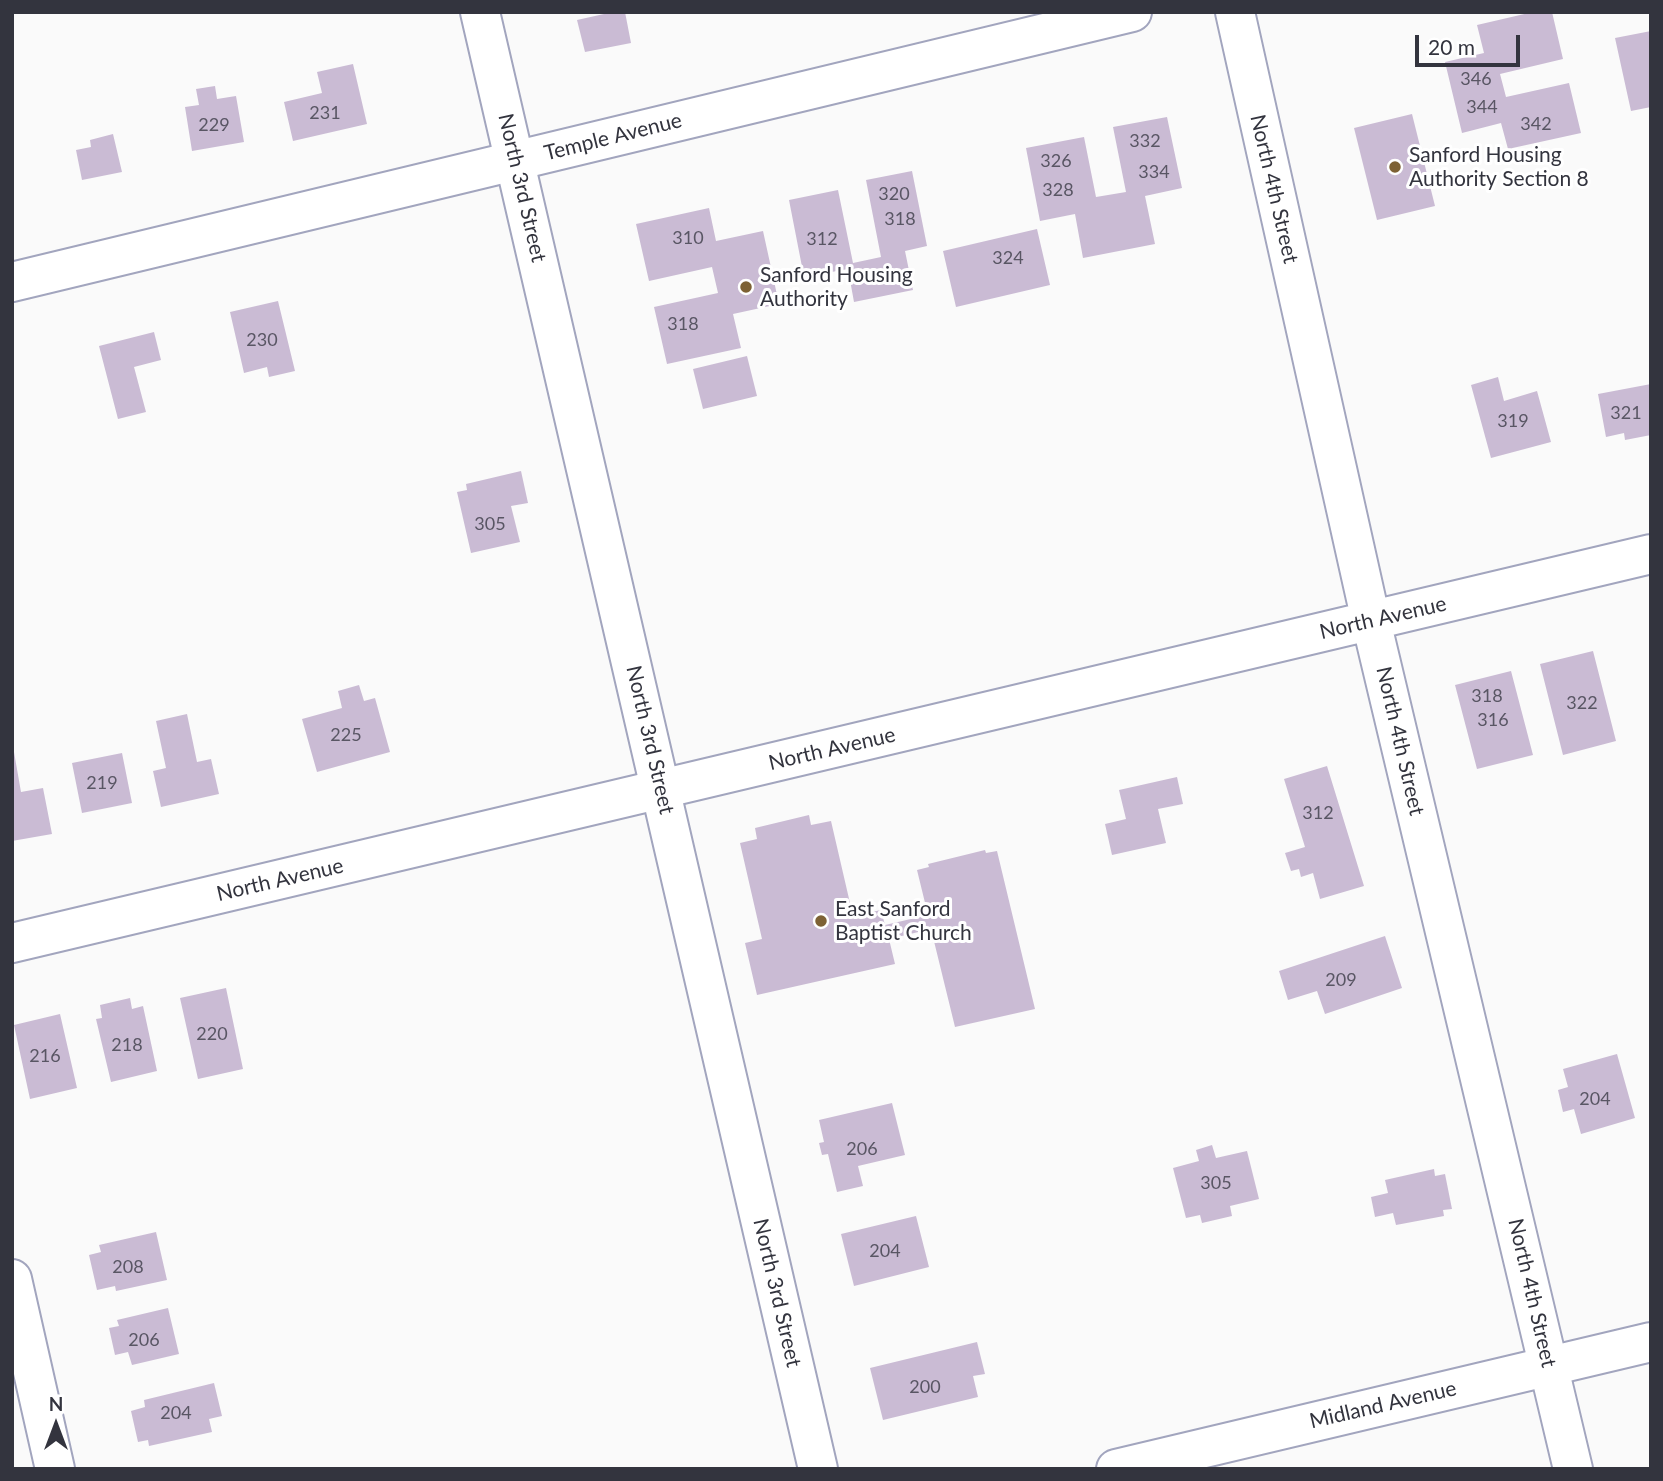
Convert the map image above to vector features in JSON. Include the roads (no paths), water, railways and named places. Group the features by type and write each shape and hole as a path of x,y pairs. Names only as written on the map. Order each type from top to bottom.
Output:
{"street":[{"name":"North 3rd Street","path":"480,12 818,1469"},
{"name":"Temple Avenue","path":"12,282 1132,12"},
{"name":"North 4th Street","path":"1235,12 1371,621 1573,1469"},
{"name":"North Avenue","path":"12,943 1651,554"},
{"path":"12,1279 55,1469"},
{"name":"Midland Avenue","path":"1116,1469 1651,1342"}],"place":[{"name":"Sanford Housing Authority Section 8","path":"1395,167"},
{"name":"Sanford Housing Authority","path":"746,287"},
{"name":"East Sanford Baptist Church","path":"821,921"}]}
